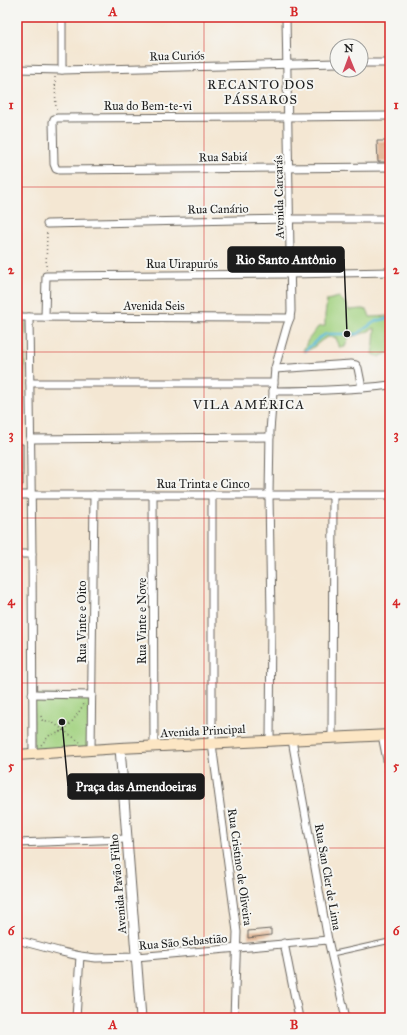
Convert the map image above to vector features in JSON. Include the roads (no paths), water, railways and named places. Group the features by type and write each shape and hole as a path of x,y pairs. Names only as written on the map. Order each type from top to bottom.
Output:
{"main road":[{"name":"Avenida Principal","path":"17,755 120,748 386,735"}],"street":[{"path":"59,70 62,17"},
{"name":"Avenida Carcarás","path":"270,741 270,437 275,369 286,326 290,318 291,274 286,17"},
{"name":"Rua Curiós","path":"17,68 59,70 329,63"},
{"path":"369,63 390,63"},
{"name":"Rua do Bem-te-vi","path":"56,169 54,164 54,120 390,116"},
{"name":"Rua Sabiá","path":"56,169 390,167"},
{"name":"Rua Canário","path":"47,224 290,219 390,219"},
{"name":"Rua Uirapurύs","path":"45,317 46,276 390,272"},
{"name":"Avenida Seis","path":"17,317 290,318"},
{"path":"29,317 32,554 32,754"},
{"path":"275,369 350,364 356,365 362,388"},
{"path":"30,383 274,384"},
{"path":"273,391 326,390 390,385"},
{"path":"30,439 270,437"},
{"name":"Rua Trinta e Cinco","path":"17,495 390,495"},
{"name":"Rua Vinte e Oito","path":"91,750 89,697 94,495"},
{"name":"Rua Vinte e Nove","path":"153,495 154,747"},
{"name":"Rua Cristino de Oliveira","path":"212,495 212,744 237,932 234,1018"},
{"path":"332,738 333,495"},
{"path":"17,554 32,554"},
{"path":"32,694 89,697"},
{"path":"386,735 390,775"},
{"name":"Rua San Cler de Lima","path":"292,740 328,940 346,1018"},
{"name":"Avenida Pavão Filho","path":"120,748 141,1018"},
{"path":"17,843 126,839"},
{"name":"Rua São Sebastião","path":"17,940 80,956 96,958 136,957 328,940"},
{"path":"284,943 299,1018"},
{"path":"76,1018 80,956"}],"lane":[{"path":"331,954 390,941"}],"waterway":[{"path":"305,351 319,338 326,334 357,334 376,321 390,318"}],"place":[{"name":"Rio Santo Antônio","path":"347,334"},
{"name":"Praça das Amendoeiras","path":"62,722"}],"district":[{"name":"RECANTO DOS PÁSSAROS","path":"261,92"},
{"name":"VILA AMÉRICA","path":"249,405"}]}
